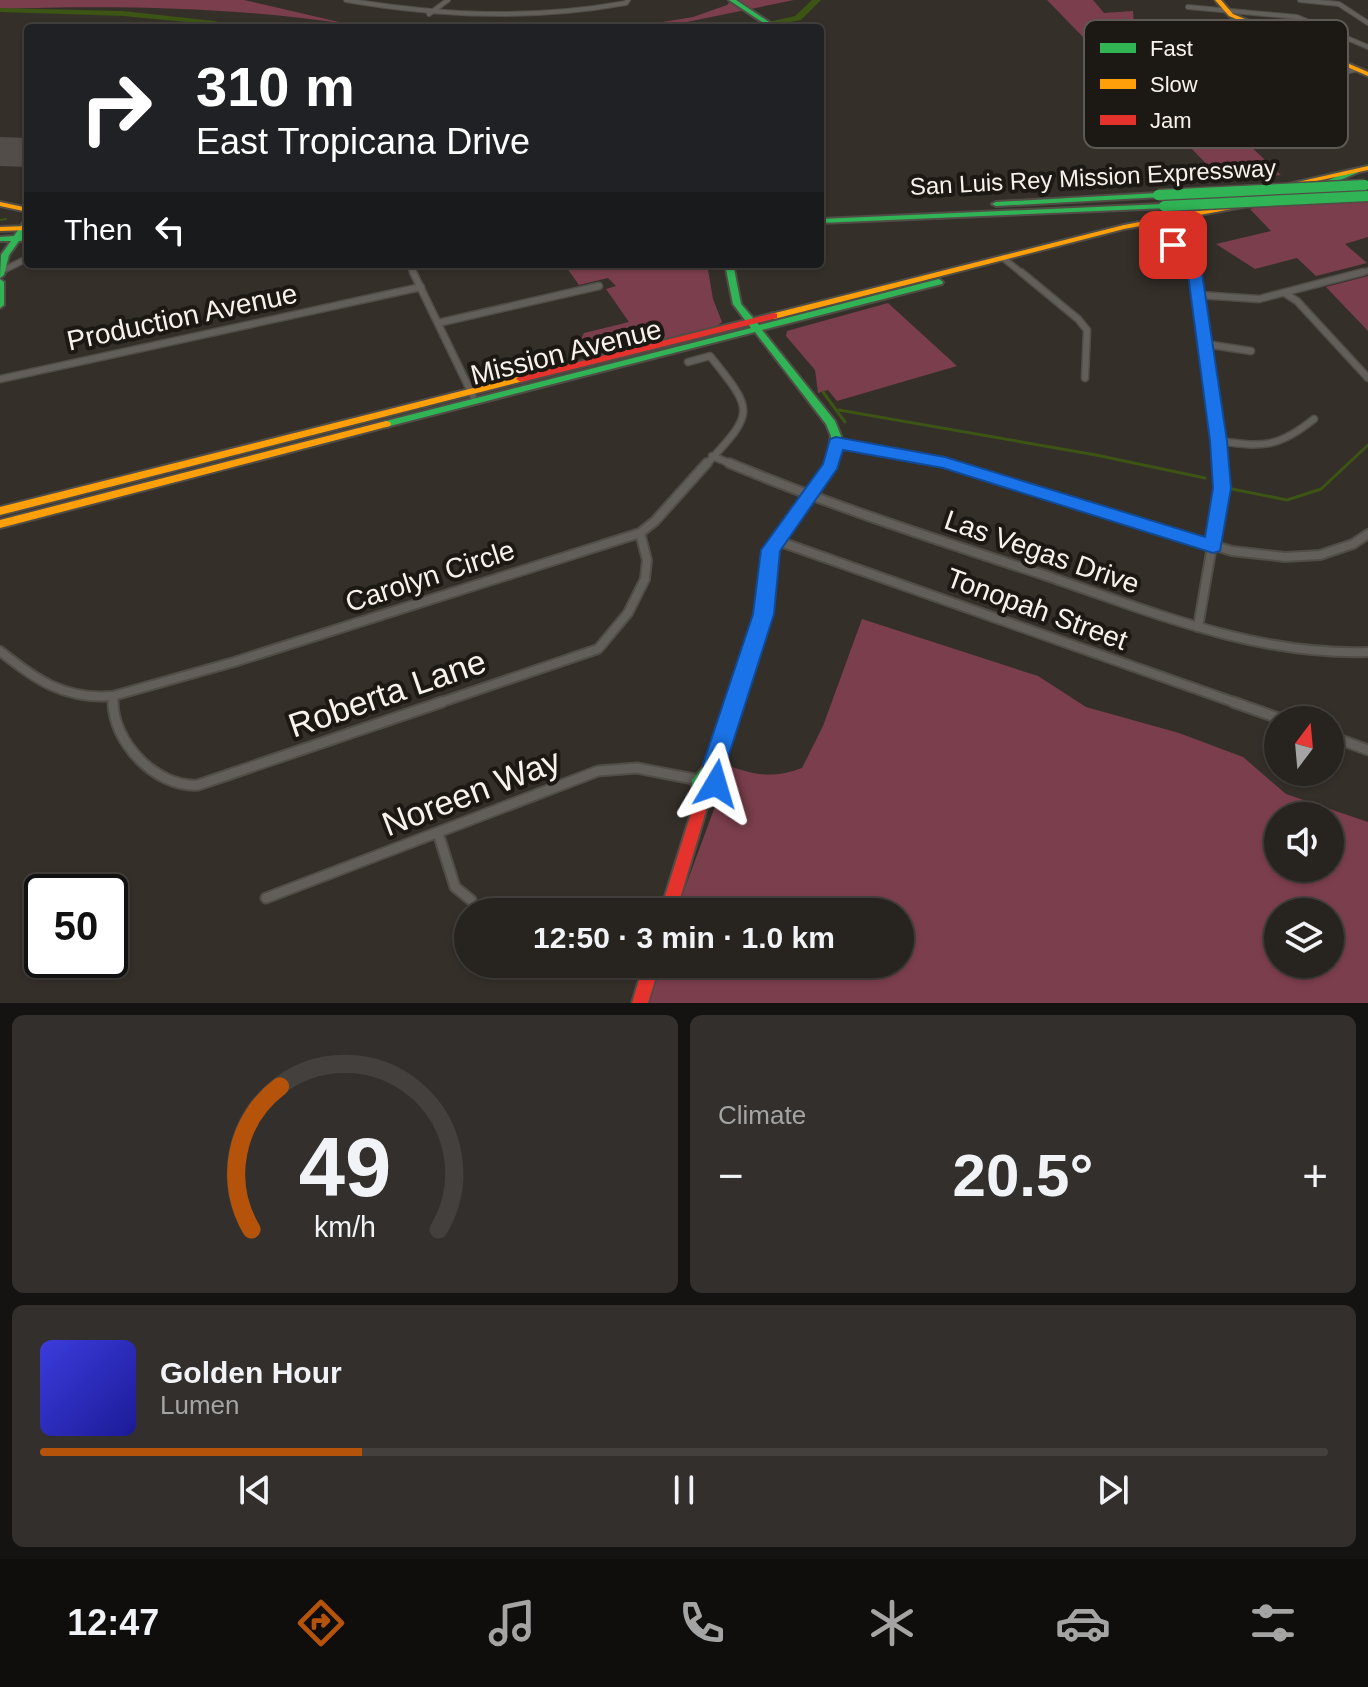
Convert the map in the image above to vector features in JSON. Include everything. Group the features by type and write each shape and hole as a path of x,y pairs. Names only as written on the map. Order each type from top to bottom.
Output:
{"main road":[{"path":"732,0 769,24"},
{"path":"1221,5 1253,20"},
{"name":"Mission Avenue","path":"0,524 304,446 474,397 754,324 1134,232 1142,226 1188,215 1203,206 1329,174 1361,170"},
{"name":"San Luis Rey Mission Expressway","path":"824,221 1367,188"},
{"name":"San Luis Rey Mission Expressway","path":"824,213 1161,200"},
{"path":"0,204 24,209"},
{"path":"0,229 20,232 0,274"},
{"path":"672,898 701,804 716,784 714,764 764,614 770,550 831,465 836,443 831,423 737,304 730,268"},
{"path":"0,282 0,305"},
{"name":"Mission Avenue","path":"0,511 353,422 474,397"},
{"path":"304,446 347,429 353,422"},
{"path":"106,497 125,487 207,466 219,455"},
{"path":"701,804 699,780 714,764"},
{"path":"640,1003 648,978"}],"street":[{"path":"346,0 429,14 494,17 586,11 627,2"},
{"path":"429,14 448,0"},
{"path":"1300,0 1339,4 1368,23"},
{"path":"372,5 381,1"},
{"path":"1188,7 1221,5 1308,20"},
{"path":"494,17 497,11"},
{"path":"1348,38 1368,47"},
{"path":"1142,226 1189,259 1199,295 1219,441 1222,488 1198,627"},
{"path":"0,274 24,260"},
{"path":"1007,261 1078,319 1087,330 1085,378"},
{"path":"411,268 474,397"},
{"path":"1199,295 1248,300 1286,294 1368,271"},
{"path":"438,323 599,286"},
{"name":"Production Avenue","path":"0,379 421,287"},
{"path":"1286,294 1297,301 1368,378"},
{"path":"1205,344 1251,351"},
{"name":"Carolyn Circle","path":"0,651 43,685 64,695 95,699 113,696 234,662 640,533 655,521 741,426 744,400 710,356 688,362"},
{"path":"1219,441 1270,445 1287,441 1314,419"},
{"path":"836,443 945,463 1213,546 1273,558 1307,558 1354,545 1368,534"},
{"name":"Las Vegas Drive","path":"712,456 810,497 1198,627 1242,640 1291,649 1368,652"},
{"name":"Roberta Lane","path":"113,696 114,726 132,752 178,786 198,785 598,649 611,640 645,580 646,553 640,533"},
{"name":"Tonopah Street","path":"775,540 1264,713"},
{"path":"1344,741 1368,750"},
{"name":"Noreen Way","path":"266,898 598,771 625,766 649,767 699,780"},
{"path":"438,833 455,887 469,898"}],"shaded area":[{"path":"0,0 244,0 348,24 265,14 176,9 0,9"},
{"path":"731,0 794,0 682,23 650,24 693,17 727,5"},
{"path":"1047,0 1093,0 1104,13 1133,11 1134,20 1084,20 1084,38"},
{"path":"1191,148 1252,148 1281,175 1224,182"},
{"path":"1293,197 1302,205 1368,200 1368,237 1345,244 1367,263 1316,276 1297,258 1255,269 1216,244 1271,231 1250,209"},
{"path":"567,268 708,268 713,299 722,322 717,326 591,359 579,342 584,333 629,322 606,289 616,286 608,278 579,285"},
{"path":"1368,276 1368,331 1326,287"},
{"path":"888,303 957,366 837,401 828,390 818,393 815,370 786,336 787,331"},
{"path":"862,619 1038,676 1086,707 1179,733 1243,757 1264,775 1264,786 1277,786 1286,794 1309,802 1264,802 1264,882 1344,882 1344,814 1368,822 1368,1003 643,1003 652,978 914,978 914,898 681,898 730,766 766,774 802,768 823,726"}],"waterway":[{"path":"767,24 798,18 817,0"},
{"path":"0,10 123,13 218,24"},
{"path":"0,220 6,219"},
{"path":"823,392 845,422"},
{"path":"839,410 1096,455 1205,478"},
{"path":"1232,489 1287,500 1321,489 1368,445"}],"taxiway":[{"path":"0,161 24,162"}],"runway":[{"path":"0,149 24,150"}],"traffic: fast":[{"path":"732,0 769,24"},
{"path":"1321,185 1355,172"},
{"path":"1158,195 1365,185"},
{"path":"996,204 1158,195"},
{"path":"1164,206 1368,196"},
{"path":"824,221 1164,206"},
{"path":"0,275 5,255 24,228"},
{"path":"0,239 24,238"},
{"path":"714,764 764,614 770,550 831,465 836,436 831,423 737,304 730,268"},
{"path":"0,282 0,305"},
{"path":"386,424 939,282"},
{"path":"714,764 716,784 701,804 699,780 714,764"}],"traffic: slow":[{"path":"1218,0 1231,15 1243,20"},
{"path":"1348,65 1368,74"},
{"path":"1275,188 1368,168"},
{"path":"0,204 24,209"},
{"path":"774,316 1124,227 1245,204"},
{"path":"0,229 24,228"},
{"path":"0,511 521,379"},
{"path":"0,524 386,424"}],"traffic: jam":[{"path":"521,379 774,316"},
{"path":"672,898 701,804"},
{"path":"640,1003 648,978"}],"route":[{"path":"716,784 714,764 764,614 770,550 831,465 836,443 945,463 1213,546 1222,488 1219,441 1194,266 1173,245"}]}
